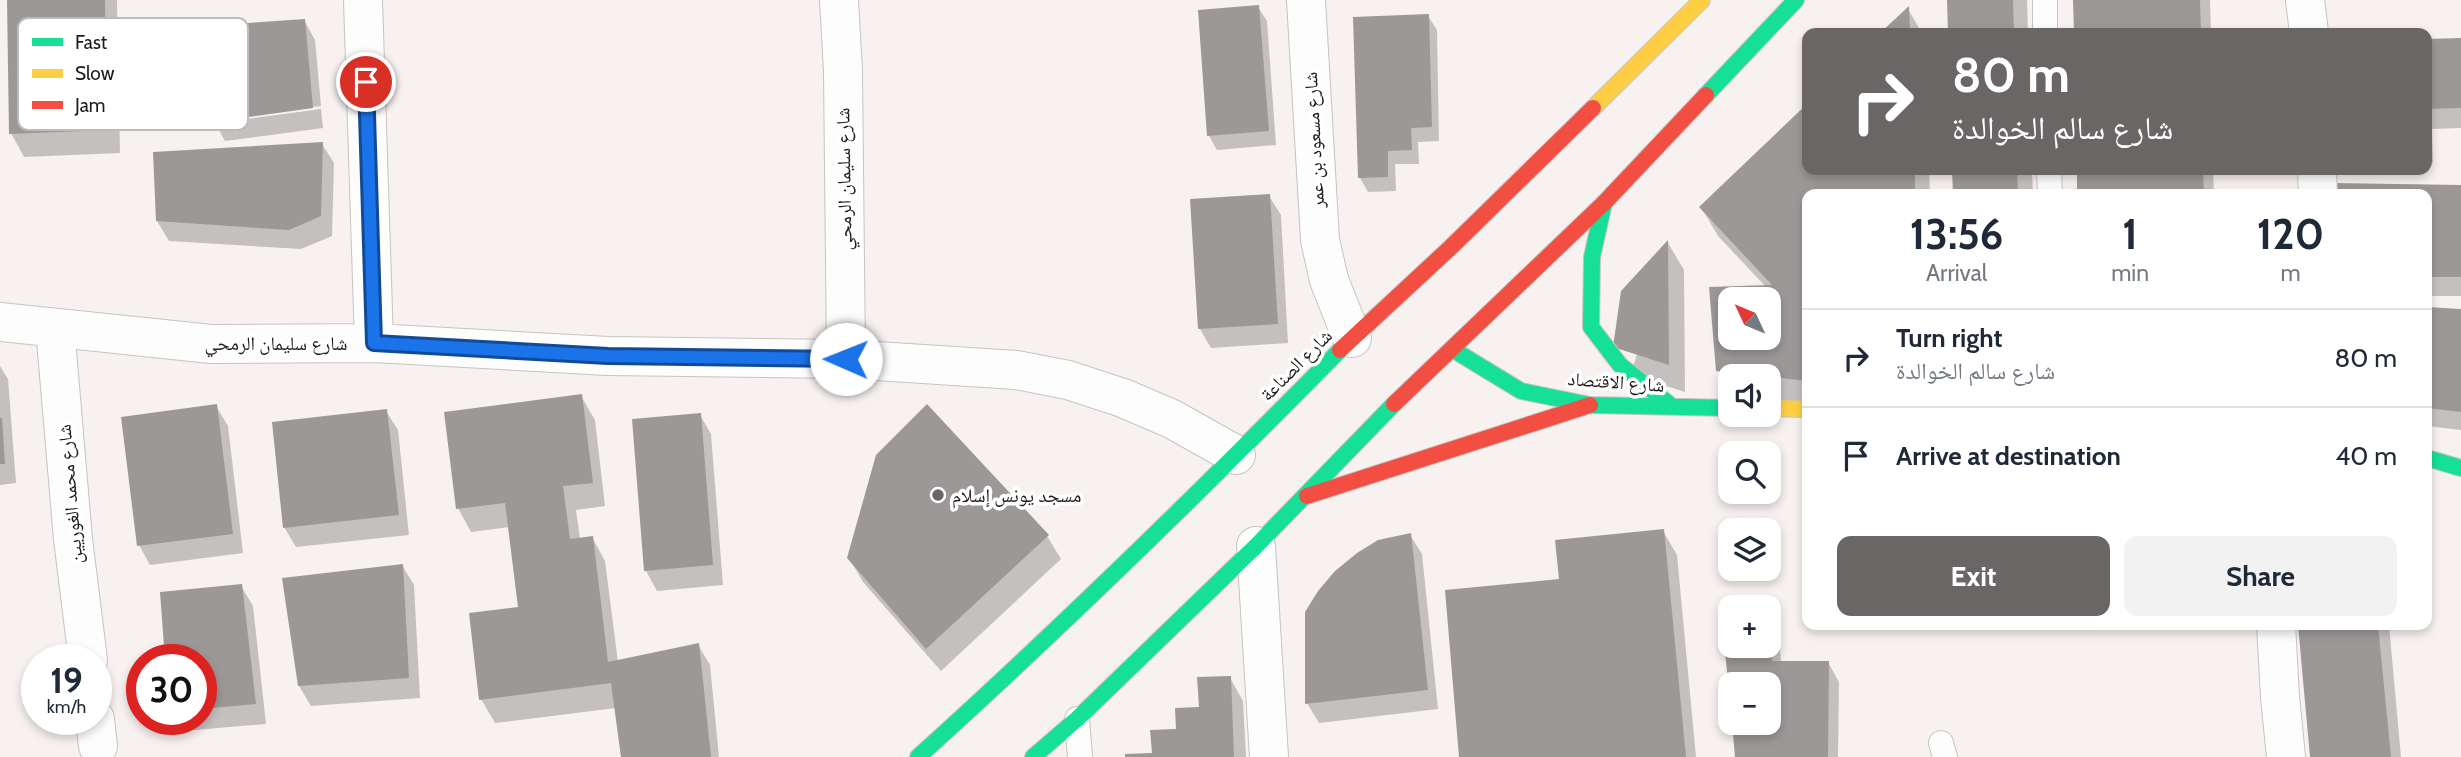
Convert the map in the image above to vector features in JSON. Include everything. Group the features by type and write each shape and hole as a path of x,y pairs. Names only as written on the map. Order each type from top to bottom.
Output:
{"main road":[{"name":"شارع الصناعة","path":"918,757 999,684 1702,0"},
{"path":"1033,757 1077,719 1256,546 1372,425 1452,349 1479,331 1796,0"},
{"path":"1604,202 1592,257 1591,327 1620,365 1669,404"},
{"name":"شارع الاقتصاد","path":"1452,349 1521,391 1590,405 1718,408"},
{"name":"شارع الاقتصاد","path":"1607,390 1669,404 1706,408"},
{"path":"1305,497 1590,405"},
{"path":"1781,408 1802,409"},
{"path":"2432,459 2461,468"}],"street":[{"path":"363,0 374,343"},
{"name":"شارع سليمان الرمحي","path":"839,0 843,71 846,359"},
{"name":"شارع مسعود بن عمر","path":"1306,0 1318,226 1329,279 1352,338"},
{"path":"2305,0 2308,28"},
{"path":"1329,279 1381,310"},
{"name":"شارع سليمان الرمحي","path":"0,322 211,344 374,343 608,356 846,359 1016,370 1068,380 1124,398 1172,419 1236,455"},
{"name":"شارع محمد الغوريين","path":"55,328 86,644"},
{"path":"1256,546 1269,757"},
{"path":"2276,630 2286,757"}],"lane":[{"path":"2045,0 2045,28"},
{"path":"1077,719 1080,757"}],"building":[{"path":"7,0 105,0 105,18 18,18 18,130 107,130 9,134"},
{"path":"1947,0 2013,0 2014,28 1948,28"},
{"path":"2073,0 2200,0 2201,28 2074,28"},
{"path":"1259,5 1269,131 1207,136 1198,10"},
{"path":"1909,6 1910,28 1885,28"},
{"path":"1429,14 1432,127 1411,128 1412,150 1388,151 1388,177 1358,178 1353,17"},
{"path":"305,19 313,108 248,117 248,23"},
{"path":"2461,38 2461,108 2432,109 2432,39"},
{"path":"1802,109 1802,175 1915,175 1915,189 1802,189 1802,380 1781,378 1781,364 1718,364 1716,371 1709,287 1772,285 1699,207"},
{"path":"323,142 321,216 289,230 156,221 153,152"},
{"path":"1952,175 2017,175 2018,189 1953,189"},
{"path":"2077,175 2203,175 2204,189 2077,189"},
{"path":"2334,183 2461,185 2461,277 2432,277 2432,189 2334,189"},
{"path":"1270,194 1278,324 1198,329 1190,199"},
{"path":"1668,240 1669,365 1613,347 1621,291"},
{"path":"2432,307 2461,309 2461,412 2432,409"},
{"path":"582,394 593,483 563,486 570,539 593,536 608,662 699,643 711,757 621,757 611,683 479,700 469,613 518,607 505,503 456,509 444,412"},
{"path":"217,404 233,534 137,546 121,417"},
{"name":"مسجد يونس إسلام","path":"927,404 1049,535 926,649 847,558 876,455"},
{"path":"387,409 399,515 283,528 272,422"},
{"path":"701,413 713,565 644,571 632,419"},
{"path":"2,418 5,464 0,464"},
{"path":"1664,529 1686,757 1459,757 1445,590 1559,579 1555,540"},
{"path":"1411,533 1428,690 1305,704 1305,612 1318,591 1335,571 1357,553 1378,540"},
{"path":"403,564 409,678 298,686 282,578"},
{"path":"242,584 256,704 217,708 217,644 164,644 160,592"},
{"path":"2298,630 2378,630 2391,757 2310,757"},
{"path":"1726,658 1829,661 1828,757 1735,757 1733,735 1781,735 1781,672 1727,672"},
{"path":"1231,676 1234,757 1125,757 1125,754 1152,753 1150,730 1176,729 1175,708 1199,707 1197,677"}],"traffic: fast":[{"path":"1706,95 1796,0"},
{"path":"1604,203 1592,257 1591,327 1620,365 1669,404"},
{"path":"1452,349 1521,391 1590,405 1718,408"},
{"path":"918,757 1132,556 1340,350"},
{"path":"1033,757 1077,719 1256,546 1394,404"},
{"path":"2432,459 2461,468"}],"traffic: slow":[{"path":"1593,108 1702,0"},
{"path":"1781,408 1802,409"}],"traffic: jam":[{"path":"1394,404 1604,203 1706,95"},
{"path":"1340,350 1451,247 1593,108"},
{"path":"1307,496 1590,405"}],"place":[{"name":"مسجد يونس إسلام","path":"938,495"}],"route":[{"path":"366,82 374,343 608,356 846,359"}]}
